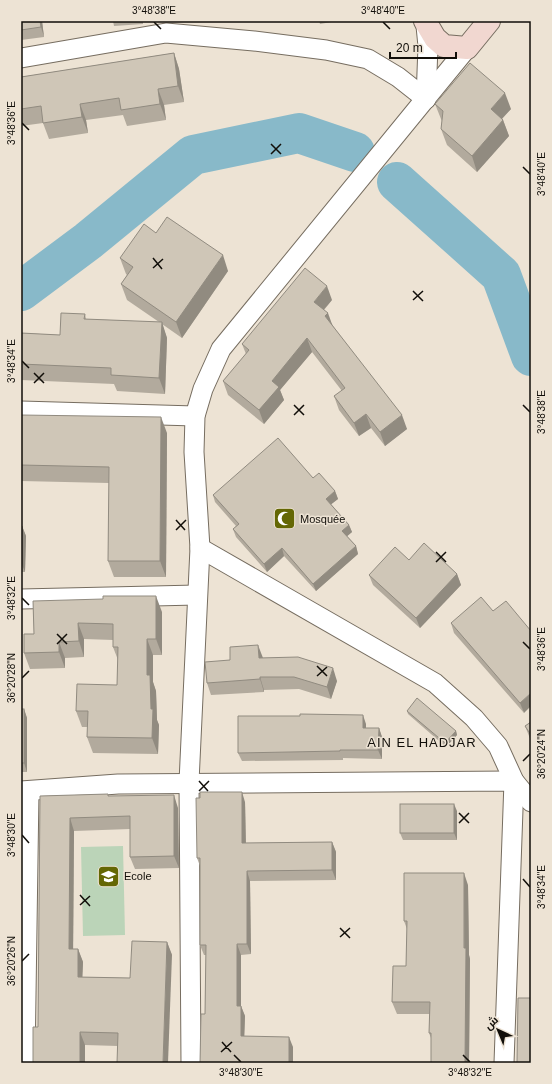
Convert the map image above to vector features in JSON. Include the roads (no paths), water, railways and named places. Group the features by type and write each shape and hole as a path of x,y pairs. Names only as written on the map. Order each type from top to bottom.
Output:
{"main road":[{"path":"426,23 434,38 444,46 467,48 489,21"}],"street":[{"path":"426,23 428,46 426,99"},
{"path":"21,58 166,33 254,41 326,50 368,59 398,77 426,99"},
{"path":"191,1063 188,782 200,548 194,452 195,416 203,388 221,349 467,48"},
{"path":"21,411 195,416"},
{"path":"200,548 435,683 474,718 498,746 514,781 531,802"},
{"path":"21,599 197,595"},
{"path":"25,1063 25,791 118,784 188,782 514,781"},
{"path":"504,1063 514,781"}],"waterway":[{"path":"21,291 88,241 193,155 299,133 355,152"},
{"path":"397,182 501,275 531,356"}],"place":[{"name":"Mosquée","path":"285,519"},
{"name":"Ecole","path":"109,876"}],"district":[{"name":"AIN EL HADJAR","path":"422,742"}]}
